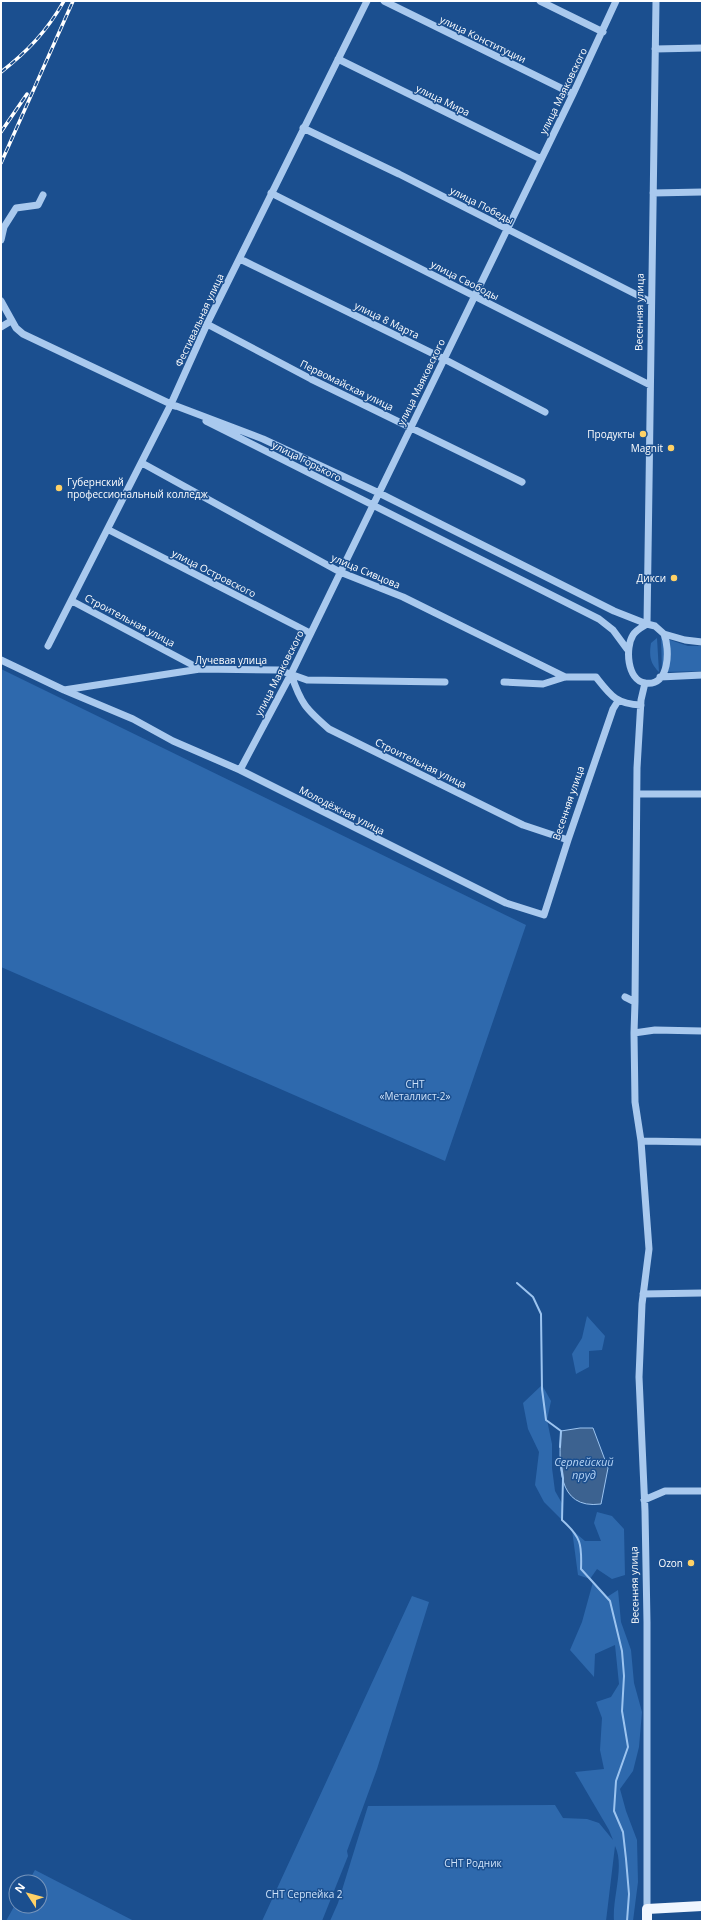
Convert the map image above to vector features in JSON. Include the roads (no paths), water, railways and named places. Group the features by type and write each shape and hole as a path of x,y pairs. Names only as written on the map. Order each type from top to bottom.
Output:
{"main road":[{"path":"647,1908 702,1906"},
{"name":"Весенняя улица","path":"647,1908 647,1921"}],"street":[{"name":"Фестивальная улица","path":"48,646 109,530 171,404 207,324 367,1"},
{"name":"улица Конституции","path":"384,1 573,94"},
{"path":"540,1 603,32"},
{"name":"улица Маяковского","path":"240,770 291,674 374,505 410,427 603,32 616,1"},
{"name":"Весенняя улица","path":"647,624 656,1"},
{"path":"655,49 702,48"},
{"name":"улица Мира","path":"338,59 540,159"},
{"name":"улица Победы","path":"303,128 400,174 507,230 651,302"},
{"path":"653,193 702,192"},
{"name":"улица Свободы","path":"271,193 650,385"},
{"path":"1,240 4,226 16,208 38,205 43,195"},
{"name":"улица 8 Марта","path":"240,259 444,359 546,412"},
{"path":"1,301 11,321 23,334 171,404"},
{"path":"1,327 11,321"},
{"name":"Первомайская улица","path":"207,324 311,379 522,482"},
{"name":"улица Горького","path":"171,404 263,439 379,493 614,610 647,624"},
{"name":"улица Горького","path":"171,404 599,619 613,630 627,649"},
{"name":"улица Сивцова","path":"142,463 340,572 403,597 565,677"},
{"name":"улица Островского","path":"109,530 310,633"},
{"name":"Строительная улица","path":"72,601 200,669"},
{"path":"664,634 668,657 667,667 656,680 645,683 638,680 631,669 627,649 633,634 647,624 655,626 664,634 685,640 702,642"},
{"name":"Молодёжная улица","path":"1,660 64,690 133,719 173,741 240,770 506,903 544,915"},
{"name":"Лучевая улица","path":"64,690 200,669 279,670 307,680 445,682"},
{"name":"Строительная улица","path":"291,674 298,694 307,710 329,729 523,825 568,840"},
{"path":"660,676 702,675"},
{"path":"504,682 543,684 565,677 596,677 618,701 626,705 641,705"},
{"name":"Весенняя улица","path":"645,683 641,705 637,794 634,1033 635,1102 641,1142 649,1249 643,1294 639,1377 647,1630 647,1908"},
{"name":"Весенняя улица","path":"544,915 613,709 618,701"},
{"path":"637,794 702,794"},
{"path":"625,997 634,1002"},
{"path":"634,1033 655,1030 702,1031"},
{"path":"641,1142 702,1142"},
{"path":"643,1294 702,1293"},
{"path":"644,1500 664,1491 702,1491"}],"water":[{"name":"Серпейский пруд","path":"580,1428 593,1428 608,1468 601,1504 586,1504 575,1500 568,1492 563,1482 560,1457 561,1431"}],"waterway":[{"path":"517,1283 533,1297 541,1314 542,1389 546,1420 561,1431 560,1447"},
{"path":"560,1458 563,1478 562,1520 577,1536 581,1553 581,1569 610,1601 622,1651 624,1676 622,1711 628,1747 616,1781 614,1811 623,1832 629,1894 627,1921"}],"railway":[{"path":"1,72 20,56 44,31 64,1"},
{"path":"1,163 73,1"},
{"path":"1,132 27,94"}],"place":[{"name":"Продукты","path":"643,434"},
{"name":"Magnit","path":"671,448"},
{"name":"Губернский профессиональный колледж","path":"59,488"},
{"name":"Дикси","path":"674,578"},
{"name":"Ozon","path":"691,1563"}],"park label":[{"name":"СНТ «Металлист-2»","path":"415,1090"},
{"name":"СНТ Родник","path":"473,1863"},
{"name":"СНТ Серпейка 2","path":"304,1894"}]}
